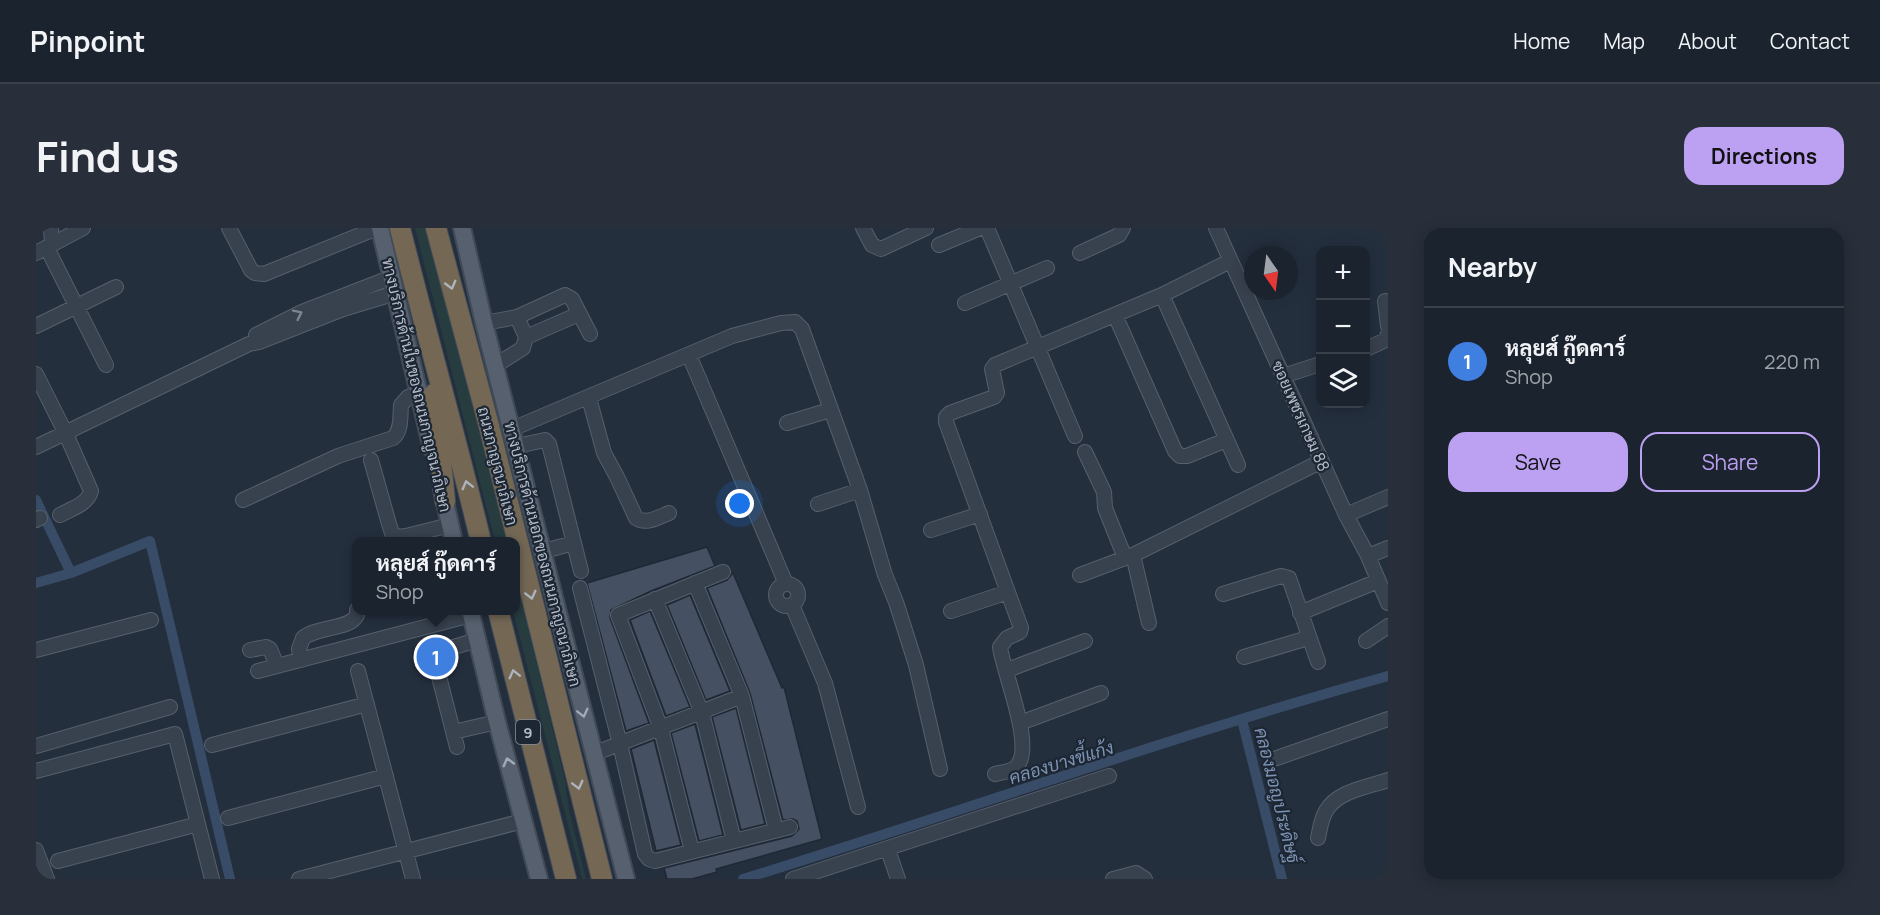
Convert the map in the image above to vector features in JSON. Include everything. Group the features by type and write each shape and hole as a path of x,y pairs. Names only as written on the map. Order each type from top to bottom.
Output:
{"highway":[{"name":"ถนนกาญจนาภิเษก","path":"400,228 480,537"},
{"name":"ถนนกาญจนาภิเษก","path":"436,228 517,537"},
{"path":"430,346 445,501"},
{"name":"ถนนกาญจนาภิเษก","path":"520,551 602,879"},
{"name":"9","path":"499,615 566,879"}],"main road":[{"name":"ทางบริการด้านในของถนนกาญจนาภิเษก","path":"378,228 394,285 453,537"},
{"name":"ทางบริการด้านนอกของถนนกาญจนาภิเษก","path":"462,228 484,323 626,879"},
{"path":"471,615 538,879"}],"street":[{"path":"51,228 45,248 106,364"},
{"path":"45,248 83,228"},
{"path":"229,228 250,270 264,274 378,228"},
{"path":"863,228 873,245 881,249 926,228"},
{"path":"939,246 980,228"},
{"path":"987,228 1075,436"},
{"path":"1080,254 1119,234 1123,228"},
{"name":"ซอยเพชรเกษม 88","path":"1216,228 1388,603"},
{"path":"995,774 1012,770 1018,766 1022,745 1020,723 1000,647 1007,638 1020,632 1021,628 946,417 994,397 997,393 992,369 995,365 1162,295 1230,261"},
{"path":"965,303 1047,268"},
{"path":"36,447 249,344 343,309 394,285"},
{"path":"36,326 116,287"},
{"path":"484,323 517,317 565,295 572,299 590,334"},
{"path":"1162,295 1238,465"},
{"path":"1385,301 1388,327"},
{"path":"526,337 579,314"},
{"path":"1115,315 1175,451 1180,456 1187,456 1226,440"},
{"path":"495,365 523,348 526,337 517,317"},
{"path":"512,429 741,334 781,323 795,322 802,329 860,490 885,575 897,602 916,664 940,769"},
{"path":"1370,347 1386,340 1388,334"},
{"path":"689,355 786,584 798,590 798,598 792,605 829,695 858,807"},
{"path":"1284,376 1316,367"},
{"path":"38,382 66,434 90,495 84,502 60,515"},
{"path":"243,500 319,464 393,438 398,434 401,405 408,397 419,393"},
{"path":"589,398 604,453 636,518 640,521 648,521 669,513"},
{"path":"787,423 830,410"},
{"path":"517,446 541,439 549,444 581,571"},
{"path":"1085,452 1104,492 1105,508 1129,556 1149,622"},
{"path":"371,460 392,533 397,537 406,536 450,525"},
{"path":"1080,575 1129,556 1322,461"},
{"path":"818,504 860,490"},
{"path":"1346,514 1388,497"},
{"path":"931,530 980,514"},
{"path":"544,551 574,543"},
{"path":"1368,556 1388,548"},
{"path":"692,851 661,729 618,618 619,614 723,572"},
{"path":"1223,594 1285,576 1289,578 1318,662"},
{"path":"1300,613 1378,581"},
{"path":"695,584 742,696 776,830"},
{"path":"580,588 620,744 645,854 654,861 790,827"},
{"path":"951,611 1008,592"},
{"path":"655,599 702,712 734,841"},
{"path":"301,660 299,649 303,638 315,632 352,622 357,615"},
{"path":"258,671 464,615"},
{"path":"36,650 151,620"},
{"path":"1366,641 1388,626"},
{"path":"1244,657 1308,638"},
{"path":"458,747 434,657 437,652 477,640"},
{"path":"1007,670 1085,641"},
{"path":"250,650 266,647 270,649 277,666"},
{"path":"358,671 413,879"},
{"path":"1020,723 1101,693"},
{"path":"593,754 742,696"},
{"path":"212,745 367,704"},
{"path":"36,746 170,707"},
{"path":"1274,759 1388,719"},
{"path":"453,732 497,722"},
{"path":"36,771 175,734 212,879"},
{"path":"228,818 386,776"},
{"path":"793,879 888,850 1109,776"},
{"path":"1318,838 1327,808 1349,793 1388,780"},
{"path":"299,879 524,821"},
{"path":"58,861 198,824"},
{"path":"36,850 47,879"},
{"path":"888,850 898,879"},
{"path":"1113,879 1136,873 1145,879"}],"green space":[{"path":"415,228 428,228 506,537 494,537"},
{"path":"520,595 565,781 569,810 586,879 582,879 514,615 520,615"}],"building":[{"path":"707,547 715,566 651,591 611,610 610,618 649,723 626,731 587,583"},
{"path":"733,573 782,688 784,687 822,839 716,869 717,872 692,879 667,879 664,868 792,836 799,829 797,821 783,820 750,693 707,588 727,580"},
{"path":"690,595 730,691 706,700 667,605"},
{"path":"650,611 690,707 666,716 630,620"},
{"path":"736,708 765,824 741,830 712,717"},
{"path":"695,724 723,835 699,841 671,733"},
{"path":"654,740 681,845 656,851 631,749"}],"waterway":[{"path":"36,500 71,573"},
{"path":"36,583 71,573 150,541 230,879"},
{"name":"คลองบางขี้แก้ง","path":"743,879 1146,749 1388,676"},
{"name":"คลองมอญประดิษฐ์","path":"1242,720 1282,879"}],"place":[{"name":"หลุยส์ กู๊ดคาร์","path":"436,657"}]}
